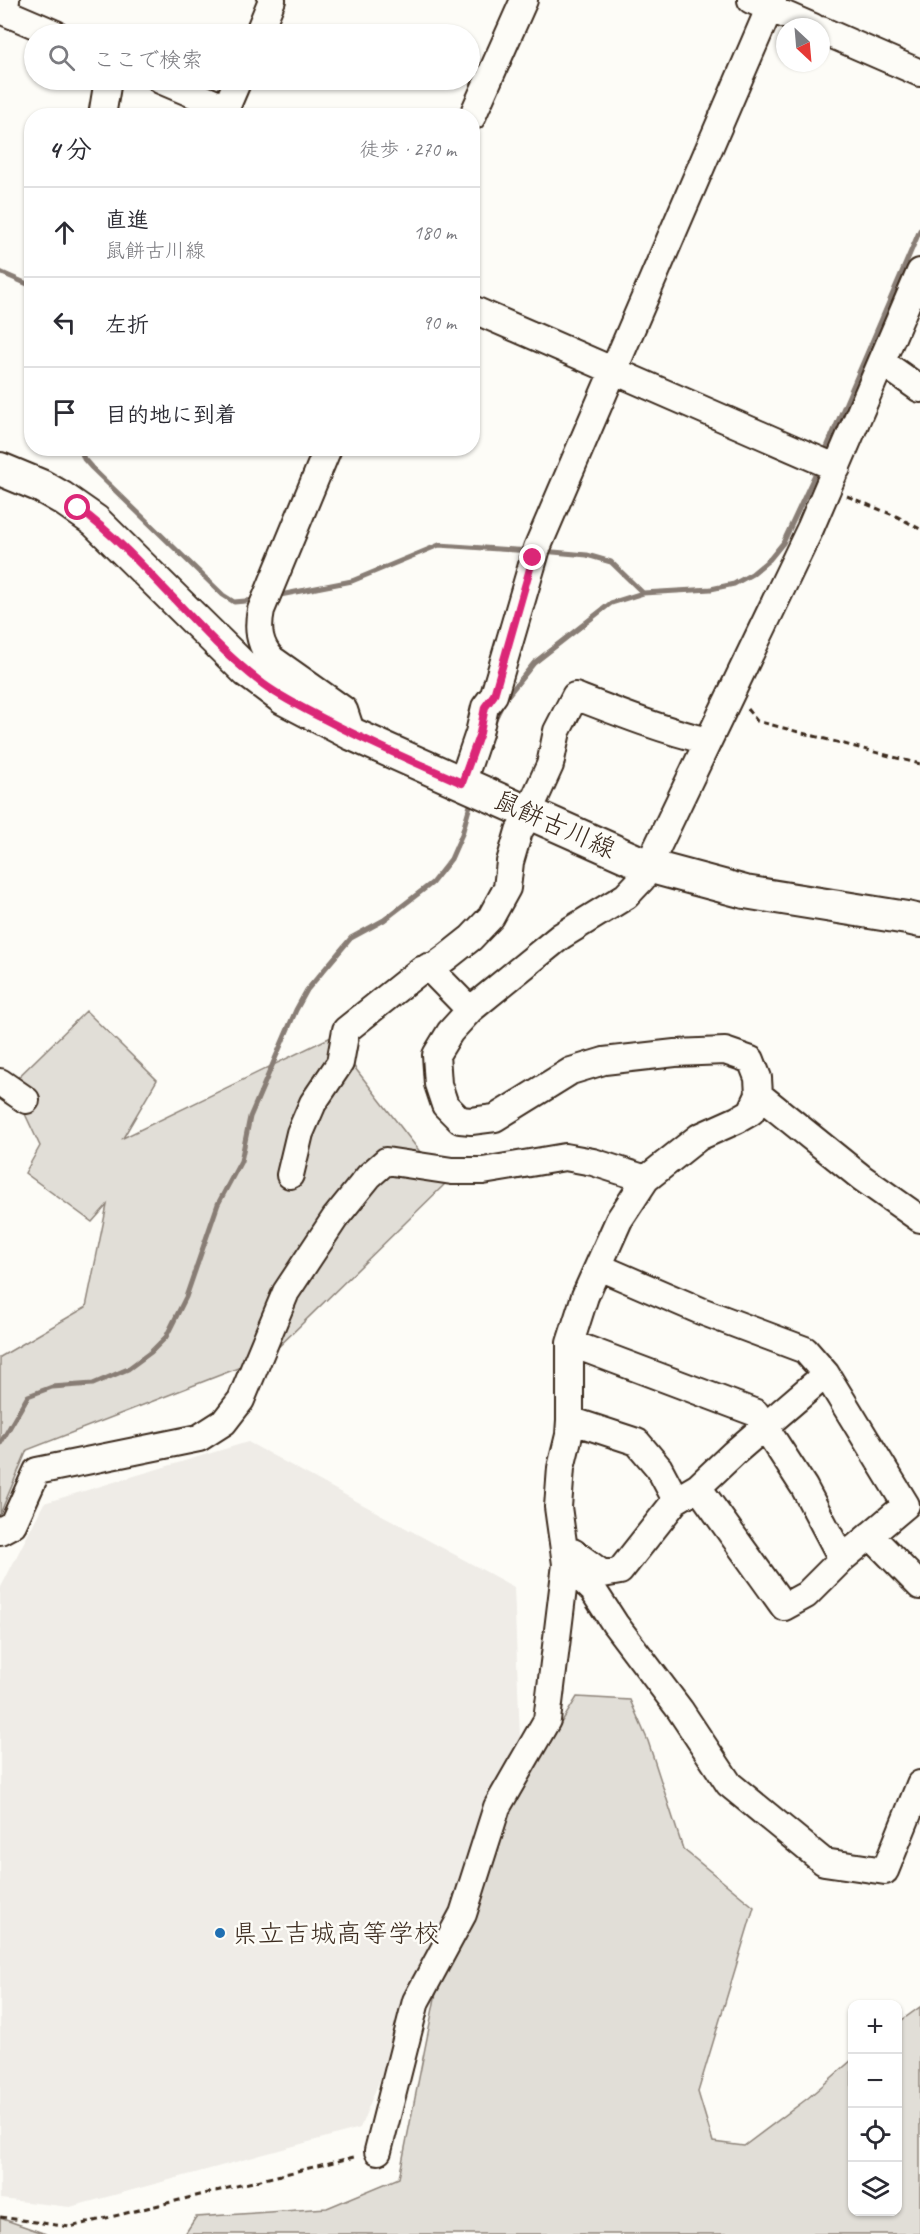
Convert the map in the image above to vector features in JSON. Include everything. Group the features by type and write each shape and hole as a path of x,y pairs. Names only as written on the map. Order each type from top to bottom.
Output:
{"main road":[{"path":"0,8 3,0"},
{"name":"鼠餅古川線","path":"0,469 55,494 95,520 247,671 284,698 352,734 470,786 527,817 648,866 744,892 920,921"}],"street":[{"path":"262,24 272,0"},
{"path":"476,108 524,0"},
{"path":"470,786 485,707 494,695 535,553 764,3 795,18"},
{"path":"0,8 34,24"},
{"path":"830,34 920,73"},
{"path":"103,108 106,90"},
{"path":"181,90 219,108"},
{"path":"228,108 235,90"},
{"path":"378,2151 416,2001 463,1914 497,1807 547,1720 565,1554 558,1507 561,1468 569,1436 570,1343 585,1296 619,1220 646,1179 699,1137 751,1112 759,1095 758,1078 751,1060 724,1051 675,1053 604,1061 571,1071 495,1118 460,1120 445,1105 438,1084 436,1055 450,1032 470,1010 561,936 626,896 642,879 768,620 827,469 882,362 920,273"},
{"path":"480,312 613,370 827,469"},
{"path":"882,362 920,389"},
{"path":"325,456 261,610 259,635 267,653 284,669 344,710 352,734"},
{"path":"290,1175 300,1133 313,1104 340,1063 346,1030 428,967 436,965 455,951 491,917 507,888 510,862 519,831 550,765 557,731 575,696 644,723 708,741"},
{"path":"428,967 470,1010"},
{"path":"0,1082 26,1100"},
{"path":"759,1095 862,1178 920,1219"},
{"path":"0,1531 13,1524 25,1493 37,1471 199,1438 224,1422 241,1400 286,1292 335,1218 369,1176 386,1161 452,1171 483,1171 565,1158 593,1162 646,1179"},
{"path":"599,1267 701,1311 805,1350 826,1374 906,1505 842,1559 806,1595 784,1607 698,1487"},
{"path":"570,1343 756,1413 804,1487 842,1559"},
{"path":"565,1554 603,1574 620,1571 676,1500 698,1487 826,1374"},
{"path":"570,1420 637,1442 659,1468 676,1500"},
{"path":"870,1535 920,1586"},
{"path":"565,1554 680,1710 729,1784 824,1863 885,1871 920,1784"}],"path":[{"path":"827,469 898,517 920,529"},
{"path":"731,692 757,721 920,764"},
{"path":"0,2217 70,2227 378,2151"}],"shaded area":[{"path":"86,1011 157,1080 123,1138 331,1037 445,1184 269,1356 27,1450 0,1514 0,1357 86,1307 107,1205 92,1222 25,1173 40,1146 25,1114 0,1095"},
{"name":"県立吉城高等学校","path":"248,1442 514,1587 520,1737 360,2128 70,2207 0,2199 0,1589 44,1503"},
{"path":"577,1697 630,1700 648,1741 683,1849 754,1907 698,2092 713,2142 744,2146 808,2098 848,2063 848,2216 902,2216 902,2020 920,2007 920,2234 185,2234 196,2217 327,2208 399,2178 436,1993 503,1817"},
{"path":"0,2218 46,2234 0,2234"}],"waterway":[{"path":"824,454 920,230"},
{"path":"0,272 24,282"},
{"path":"83,456 92,468 223,595 234,602 257,600"},
{"path":"493,723 505,699 534,663 611,603 643,593 711,589 734,584 752,574 770,559 783,543 818,468"},
{"path":"275,596 352,581 439,545 530,551"},
{"path":"542,551 587,555 611,562 643,593"},
{"path":"0,1444 28,1396 52,1387 93,1384 128,1369 151,1352 166,1337 186,1297 218,1204 241,1161 250,1117 296,1010 307,990 351,938 384,920 432,883 451,859 462,834 472,798"}],"place":[{"name":"県立吉城高等学校","path":"220,1933"}],"route":[{"path":"78,508 109,533 230,655 264,685 352,734 462,783 480,733 485,707 494,695 533,558"}]}
